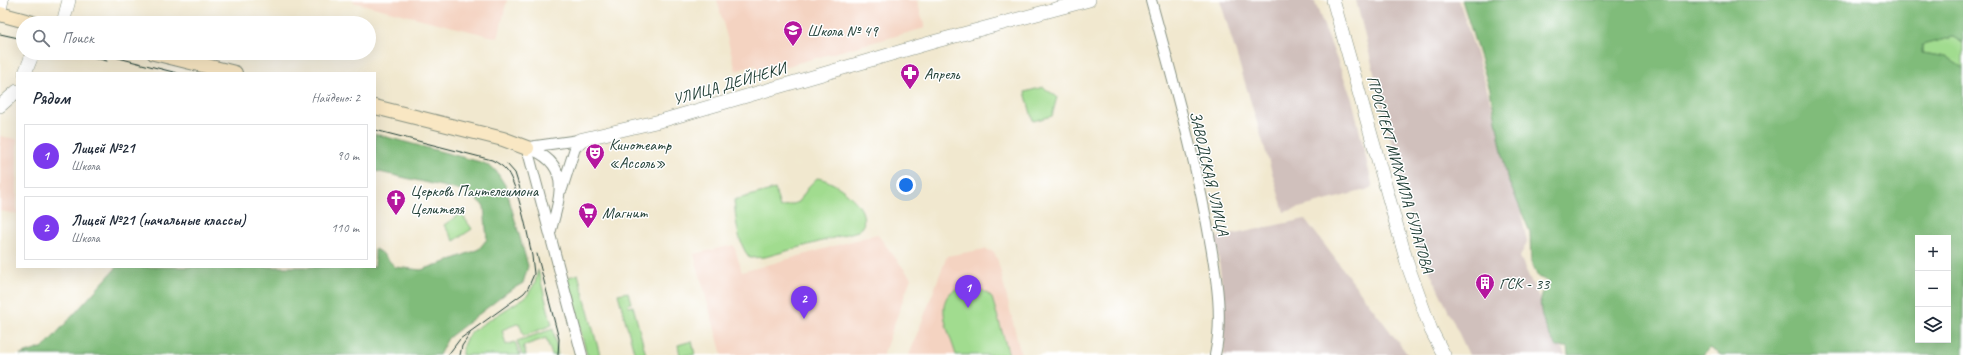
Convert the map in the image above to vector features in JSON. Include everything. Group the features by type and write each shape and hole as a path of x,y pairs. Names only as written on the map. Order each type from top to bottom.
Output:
{"main road":[{"path":"0,14 16,19"},
{"path":"182,60 231,72"},
{"name":"УЛИЦА ДЕЙНЕКИ","path":"376,108 502,139 527,148"}],"street":[{"path":"0,9 2,0"},
{"path":"65,16 69,0"},
{"name":"УЛИЦА ДЕЙНЕКИ","path":"527,148 582,139 664,120 933,42 1089,0"},
{"name":"ЗАВОДСКАЯ УЛИЦА","path":"1151,0 1191,150 1206,219 1218,294 1218,326 1215,355"},
{"name":"ПРОСПЕКТ МИХАИЛА БУЛАТОВА","path":"1333,0 1408,266 1431,330 1444,355"},
{"path":"26,70 30,60"},
{"path":"0,102 16,91"},
{"path":"0,106 16,91"},
{"path":"558,200 575,148 582,139"},
{"path":"527,148 540,152 551,161 558,173 561,187 550,233"},
{"path":"527,148 582,355"}],"shaded area":[{"path":"353,0 507,0 498,38 353,2"},
{"name":"Школа № 49","path":"717,0 917,0 925,28 758,74 756,65 736,71"},
{"path":"1220,0 1314,0 1352,99 1373,188 1284,212"},
{"path":"1356,0 1459,0 1485,82 1519,204 1527,242 1520,257 1565,355 1469,355 1416,242"},
{"path":"0,136 16,139 16,214 0,211"},
{"path":"1305,219 1408,355 1224,355 1224,300 1216,238"},
{"path":"877,234 911,278 883,355 722,355 694,254 734,245 742,272"},
{"path":"985,249 994,252 998,261 1021,355 909,355 947,256"}],"green space":[{"path":"1462,0 1963,0 1963,43 1953,37 1922,45 1922,53 1946,57 1963,68 1963,355 1721,355 1709,348 1703,355 1568,355 1567,347 1557,347 1553,342 1544,323 1540,302 1541,295 1543,290 1550,282 1538,277 1531,262 1530,232 1507,177 1490,90"},
{"path":"1953,37 1963,43 1963,68 1946,57 1922,53 1922,45"},
{"path":"1043,87 1057,97 1052,116 1033,121 1025,92"},
{"path":"376,134 484,163 496,171 505,185 528,266 523,283 509,291 448,338 439,355 20,355 44,347 116,268 376,268 376,250 383,254 395,267 421,270 446,262 479,249 487,239 484,206 468,192 376,171"},
{"path":"817,178 830,182 843,190 854,200 863,213 863,227 858,231 765,257 750,258 742,246 734,200 775,189 780,208 799,202 809,186"},
{"path":"461,213 472,229 454,241 444,225"},
{"path":"538,270 552,325 524,336 519,323 502,330 506,345 515,342 520,355 462,355 465,342 472,331 527,296 535,283"},
{"path":"578,274 600,355 587,355 566,278"},
{"path":"966,286 980,289 992,298 1009,355 956,355 946,324 944,305 947,296 954,290"},
{"path":"628,292 631,303 628,304 629,307 633,306 646,355 635,355 618,294"},
{"path":"553,329 558,355 552,355 546,338 523,346 526,355 522,355 517,341"},
{"path":"692,341 695,355 680,355 678,345"}],"tram line":[{"path":"0,34 16,37"},
{"path":"103,60 107,61"},
{"path":"126,60 173,72"},
{"path":"376,130 492,160 507,171 519,199 532,256 534,274 528,288 524,293 460,339 448,355"},
{"path":"507,164 515,173 521,192"},
{"path":"537,254 559,339 558,355"},
{"path":"460,355 462,346 470,334"}],"place":[{"name":"Школа № 49","path":"793,47"},
{"name":"Апрель","path":"910,90"},
{"name":"Кинотеатр «Ассоль»","path":"595,170"},
{"name":"Церковь Пантелеимона Целителя","path":"396,216"},
{"name":"Магнит","path":"588,229"},
{"name":"ГСК - 33","path":"1485,300"},
{"name":"Лицей №21","path":"968,308"},
{"name":"Лицей №21 (начальные классы)","path":"804,319"}]}
